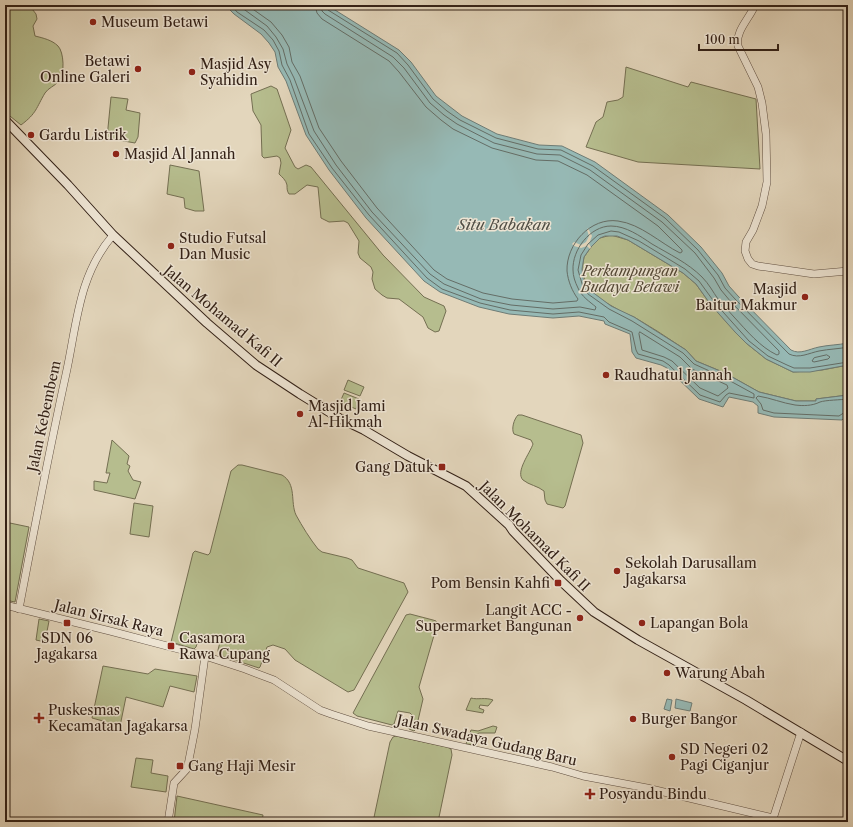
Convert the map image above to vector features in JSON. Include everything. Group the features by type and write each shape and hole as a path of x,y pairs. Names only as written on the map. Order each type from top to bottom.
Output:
{"main road":[{"name":"Jalan Mohamad Kafi II","path":"5,120 68,185 113,236 207,323 256,365 339,418 364,430 408,456 443,473 473,491 509,525 561,581 594,612 643,643 746,700 848,761"}],"street":[{"path":"755,5 742,27 737,41 758,87 762,103 766,134 767,174 762,206 753,230 746,242 745,251 752,264 758,266 814,274 848,271"},
{"name":"Jalan Kebembem","path":"19,609 82,293 94,262 103,246 113,236"},
{"name":"Jalan Sirsak Raya","path":"5,605 89,625 205,656"},
{"path":"168,822 174,783 182,775 188,765 195,729 205,656"},
{"name":"Jalan Swadaya Gudang Baru","path":"205,656 268,677 320,710 368,726 552,767 583,776 647,788 773,820"},
{"path":"773,820 801,732"}],"green space":[{"path":"5,5 29,5 36,14 37,19 33,26 35,36 56,44 62,53 63,58 61,78 56,84 46,91 36,110 21,125 5,112"},
{"path":"626,67 688,87 691,82 756,99 760,169 638,162 586,147 596,122 603,117 607,102 618,100 623,97"},
{"path":"271,86 277,89 291,130 285,148 295,167 298,169 306,165 311,167 383,255 424,297 444,306 446,311 439,331 435,332 428,328 423,317 399,299 387,298 375,289 371,267 360,258 358,253 359,241 348,223 344,221 329,222 321,218 318,187 307,185 295,194 289,194 287,191 286,182 279,174 281,163 280,158 277,156 264,158 262,156 261,125 253,111 251,94"},
{"path":"111,97 128,99 126,110 140,113 138,137 135,143 107,138"},
{"path":"170,165 199,171 204,211 195,211 185,208 184,198 167,194"},
{"name":"Perkampungan Budaya Betawi","path":"611,235 628,240 683,273 696,284 711,305 746,343 766,359 793,372 822,370 848,365 848,395 816,399 816,401 796,401 759,392 725,373 696,361 686,350 657,331 600,299 586,285 582,269 584,257 600,238"},
{"path":"348,380 364,387 360,396 344,390"},
{"path":"344,393 359,399 356,409 340,402"},
{"path":"518,415 522,415 581,435 583,443 565,506 563,508 547,504 544,491 525,482 521,477 522,467 533,444 531,440 514,434 513,424"},
{"path":"112,440 129,456 127,464 130,466 128,471 133,480 141,482 135,499 94,490 94,481 107,483 110,473 106,473"},
{"path":"238,465 282,475 287,479 290,483 296,515 312,541 322,552 347,558 352,560 358,568 404,583 408,592 354,690 348,692 295,660 285,649 273,645 267,647 259,668 219,655 219,639 200,634 194,649 171,642 193,553 195,551 208,555 210,553 231,471"},
{"path":"134,503 153,506 149,537 130,534"},
{"path":"5,522 29,527 15,602 5,600"},
{"path":"410,614 436,621 437,625 419,687 423,699 416,729 414,731 409,729 412,715 410,713 398,711 394,724 392,725 357,716 353,713 406,615"},
{"path":"39,619 49,621 45,642 36,640"},
{"path":"103,666 148,674 155,669 197,676 194,692 170,686 163,707 126,697 119,731 103,729 103,721 92,718"},
{"path":"471,698 493,700 488,706 480,705 479,708 484,710 483,713 466,710"},
{"path":"493,726 497,727 495,733 479,733 475,735 474,745 466,744 471,730 478,731"},
{"path":"396,736 451,749 452,755 438,822 373,822 390,742 393,737"},
{"path":"136,758 153,760 151,773 168,776 166,792 131,787"},
{"path":"177,796 263,815 262,822 174,822"}],"water":[{"name":"Situ Babakan","path":"225,5 327,5 399,50 411,62 436,96 462,116 497,134 539,145 562,146 595,162 668,215 701,247 722,273 729,286 791,350 801,352 822,346 848,343 848,365 810,372 793,372 766,359 735,332 711,305 696,284 683,273 628,240 617,236 605,236 600,238 584,257 582,269 583,278 591,291 611,306 634,317 686,350 696,361 725,373 759,392 796,401 816,401 816,399 848,395 848,414 842,420 774,417 758,413 758,406 753,402 729,397 723,407 699,399 667,368 636,358 632,352 630,334 605,324 604,321 579,316 553,318 509,314 479,307 440,292 424,281 366,218 329,170 306,135 286,81 278,67 275,52 261,34 234,14"},
{"path":"667,699 672,700 670,711 664,709"},
{"path":"676,699 692,703 690,711 675,708"}],"pier":[{"path":"588,228 592,236 589,244 591,247 590,249 587,246 581,248 574,246 572,244 574,242 581,245 586,242 589,236 587,230"}],"place":[{"name":"Museum Betawi","path":"93,22"},
{"name":"Betawi Online Galeri","path":"138,69"},
{"name":"Masjid Asy Syahidin","path":"192,72"},
{"name":"Gardu Listrik","path":"31,135"},
{"name":"Masjid Al Jannah","path":"116,154"},
{"name":"Studio Futsal Dan Music","path":"171,246"},
{"name":"Masjid Baitur Makmur","path":"805,297"},
{"name":"Raudhatul Jannah","path":"606,375"},
{"name":"Masjid Jami Al-Hikmah","path":"300,414"},
{"name":"Gang Datuk","path":"442,467"},
{"name":"Sekolah Darusallam Jagakarsa","path":"617,571"},
{"name":"Pom Bensin Kahfi","path":"558,583"},
{"name":"Langit ACC - Supermarket Bangunan","path":"580,618"},
{"name":"SDN 06 Jagakarsa","path":"67,623"},
{"name":"Lapangan Bola","path":"642,623"},
{"name":"Casamora Rawa Cupang","path":"171,646"},
{"name":"Warung Abah","path":"667,673"},
{"name":"Puskesmas Kecamatan Jagakarsa","path":"39,718"},
{"name":"Burger Bangor","path":"633,719"},
{"name":"SD Negeri 02 Pagi Ciganjur","path":"672,757"},
{"name":"Gang Haji Mesir","path":"180,766"},
{"name":"Posyandu Bindu","path":"590,794"}]}
